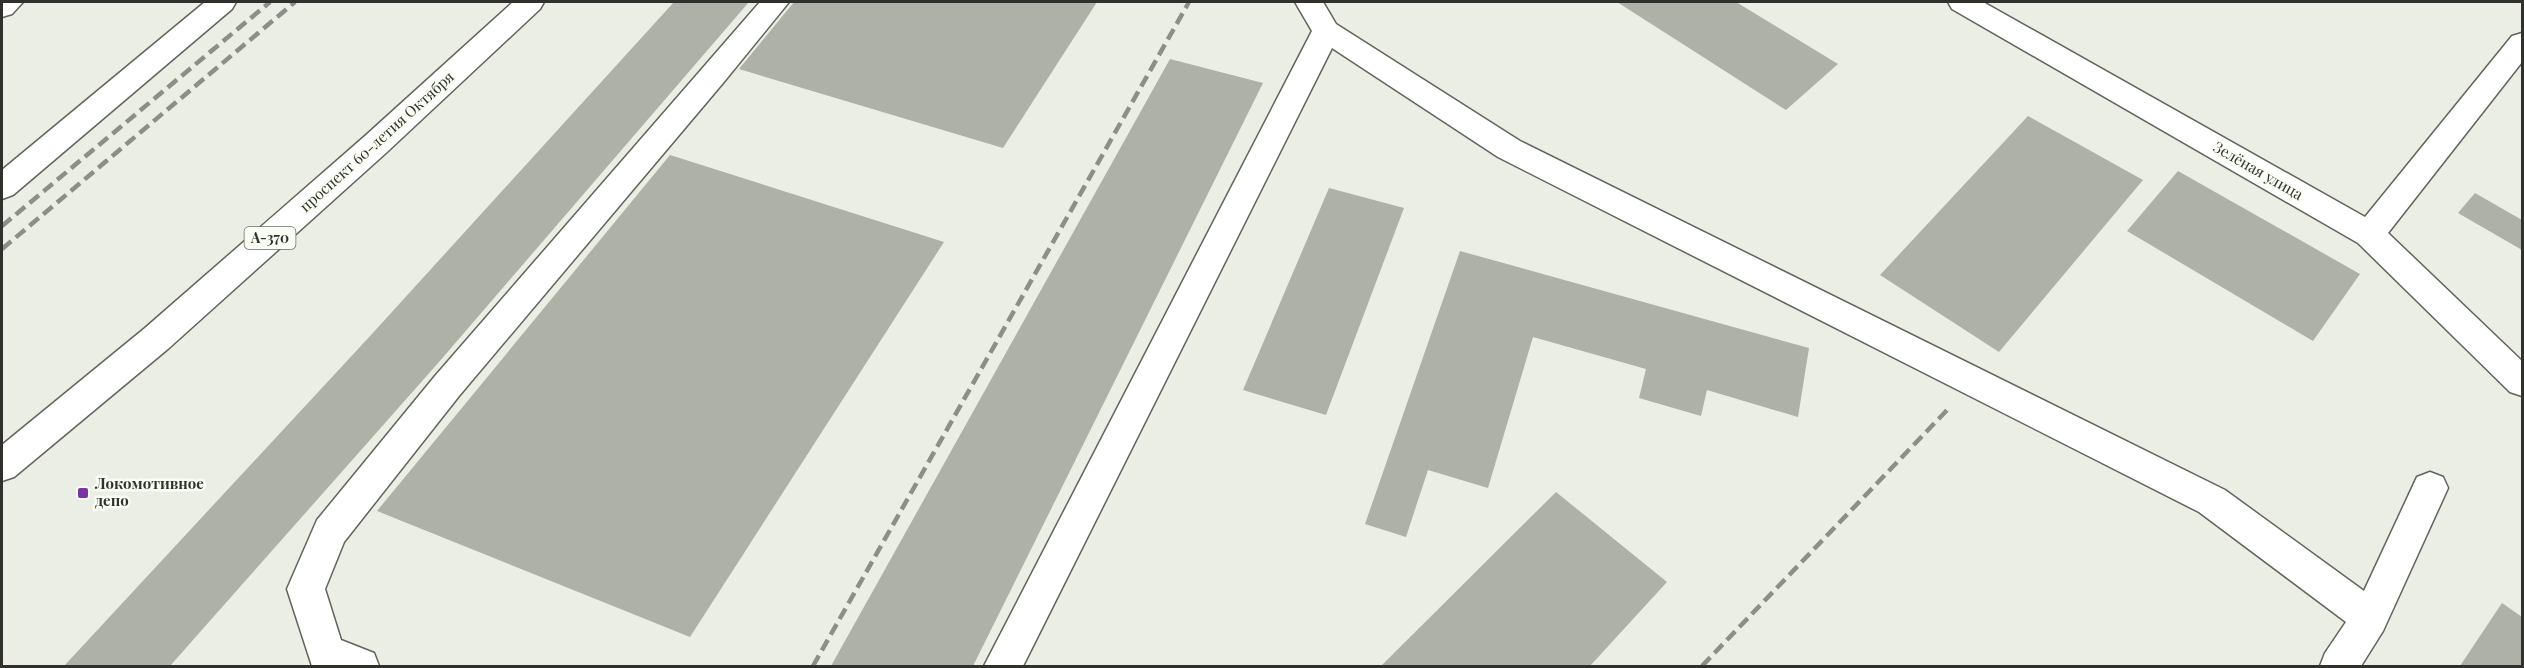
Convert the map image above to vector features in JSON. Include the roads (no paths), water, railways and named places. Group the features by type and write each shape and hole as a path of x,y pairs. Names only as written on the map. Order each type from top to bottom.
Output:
{"main road":[{"path":"2,7 9,2"},
{"path":"2,187 222,2"},
{"name":"проспект 60-летия Октября","path":"2,466 157,338 376,144 530,2"},
{"path":"360,666 326,653 306,589 330,532 447,386 775,2"},
{"path":"1310,2 1326,31 1509,149 2212,501 2370,618"},
{"name":"Зелёная улица","path":"1962,2 2369,234 2523,382"},
{"path":"1003,666 1326,31"},
{"path":"2369,234 2523,43"},
{"path":"2339,666 2370,618 2430,488"}],"railway":[{"path":"2,226 270,2"},
{"path":"2,249 295,2"},
{"path":"813,666 1189,2"},
{"path":"1702,666 1950,407"}],"place":[{"name":"Локомотивное депо","path":"83,493"}]}
